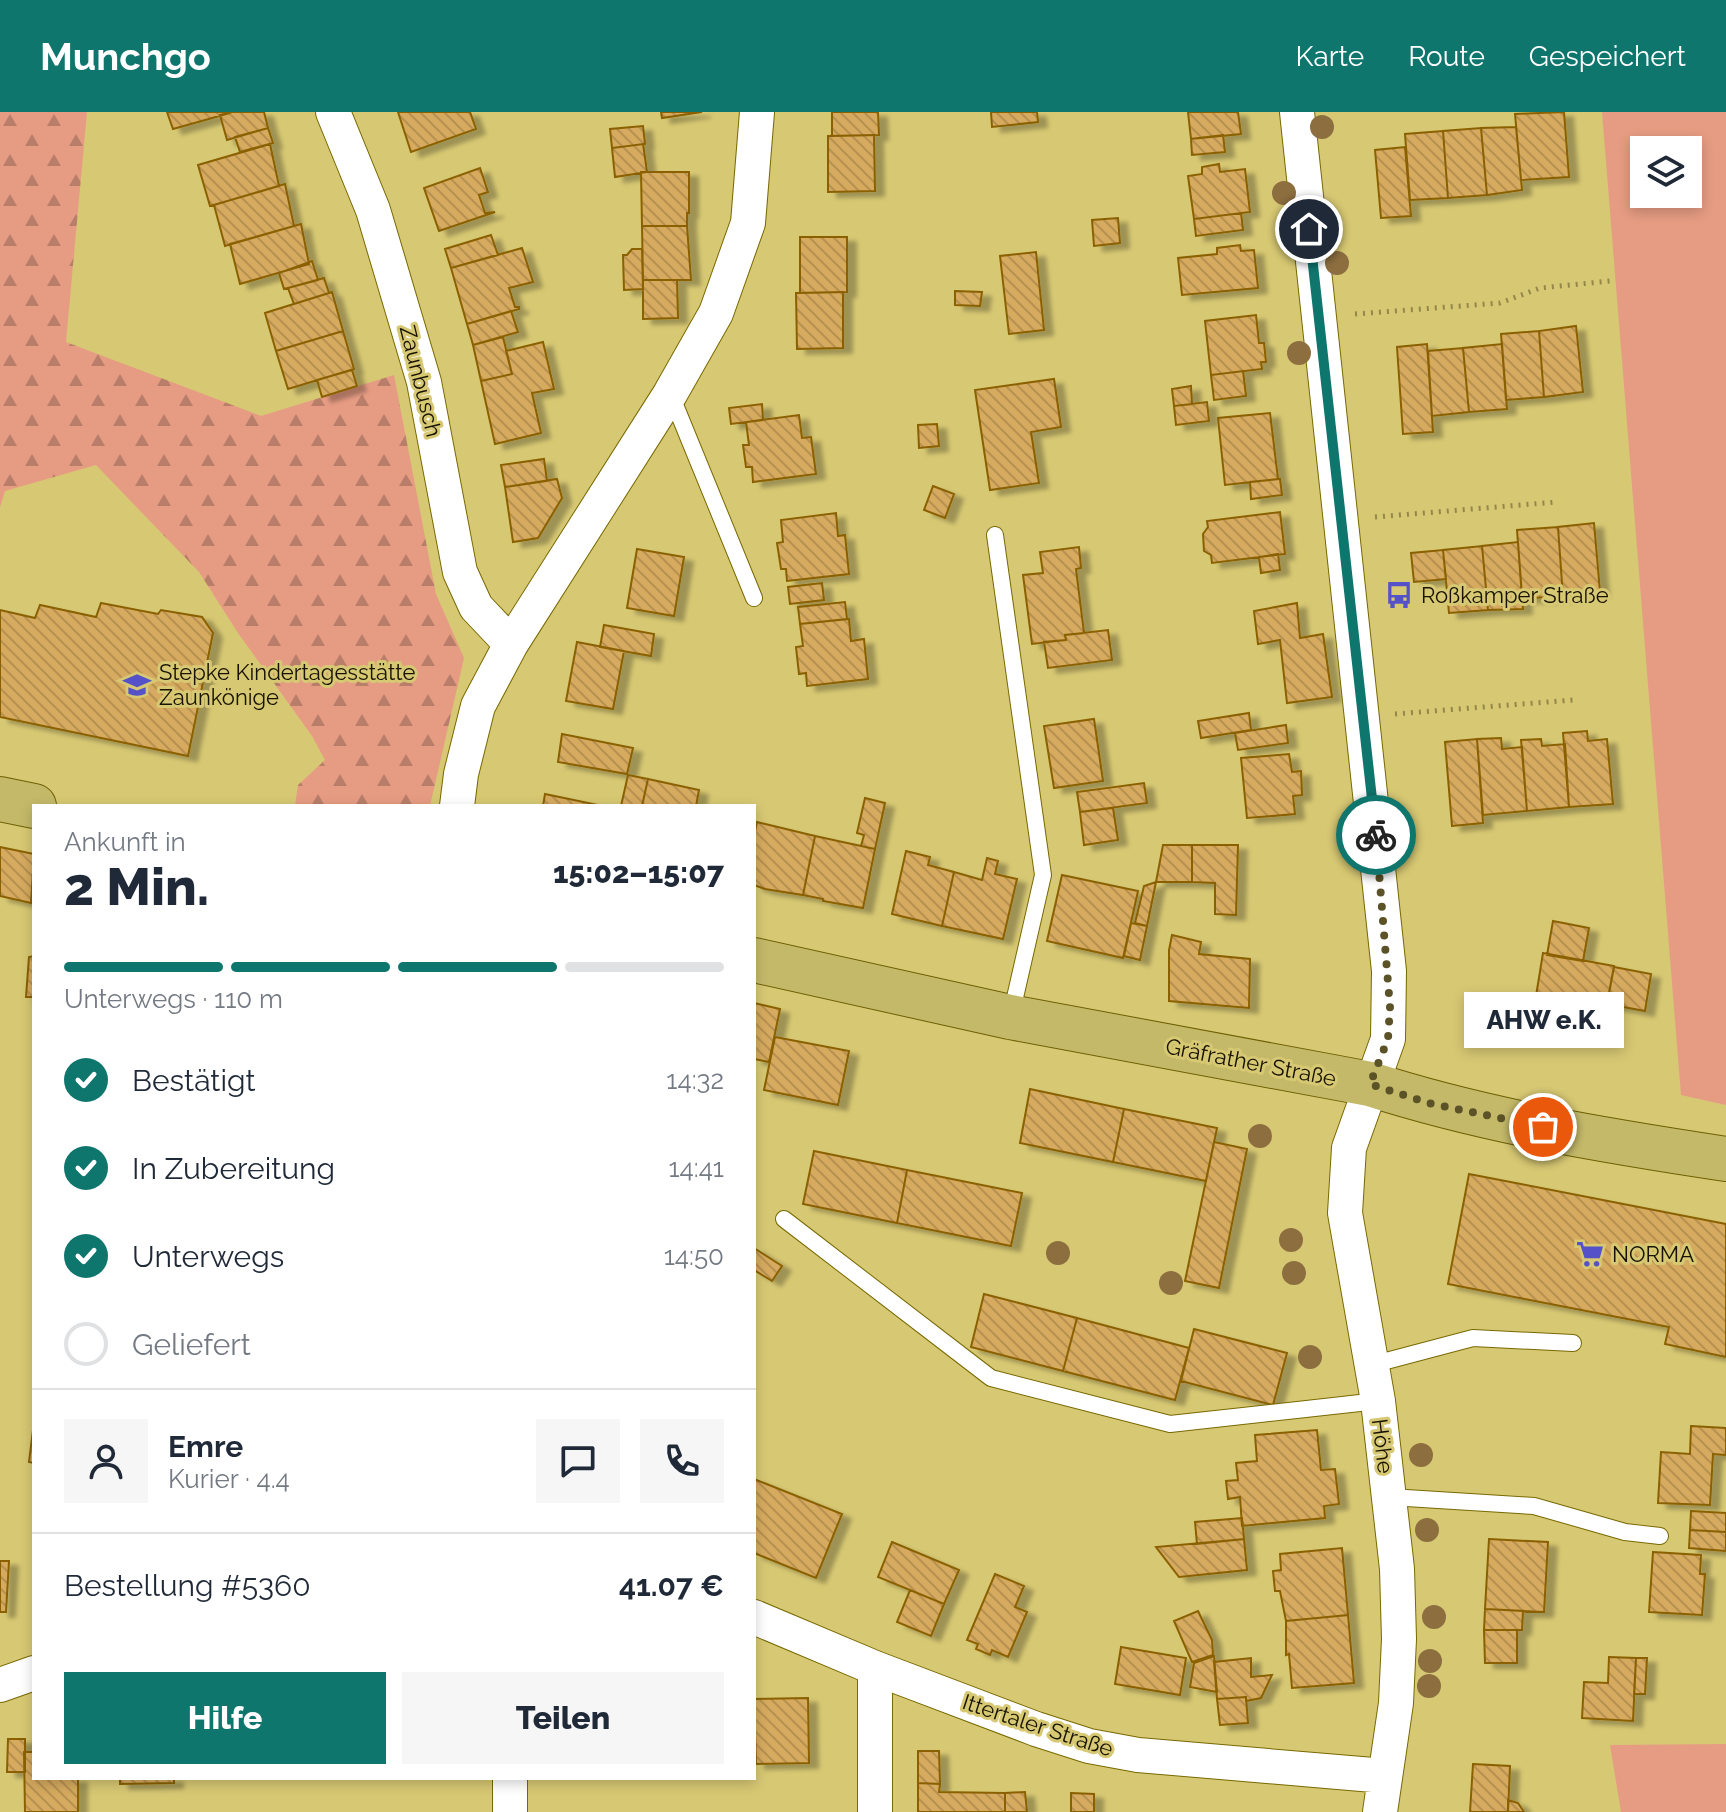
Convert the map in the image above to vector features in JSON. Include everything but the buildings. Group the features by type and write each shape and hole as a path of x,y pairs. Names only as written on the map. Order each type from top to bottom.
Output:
{"main road":[{"path":"0,799 32,806"},
{"name":"Gräfrather Straße","path":"756,960 1010,1017 1370,1084 1441,1106 1726,1159"}],"street":[{"name":"Zaunbusch","path":"333,112 373,210 424,382 460,572 476,607 511,644"},
{"path":"457,804 461,774 478,706 511,644 670,394 716,313 748,223 757,112"},
{"path":"1297,112 1389,971 1388,1039 1370,1084"},
{"name":"Höhe","path":"1370,1084 1349,1148 1345,1213 1378,1401 1397,1569 1399,1639 1396,1703 1380,1812"},
{"name":"Ittertaler Straße","path":"756,1618 875,1668 1089,1746 1138,1755 1385,1776"},
{"path":"875,1668 875,1812"},
{"path":"0,1685 32,1674"},
{"path":"510,1780 510,1812"}],"lane":[{"path":"670,394 754,598"},
{"path":"995,535 1043,875 1010,1017"},
{"path":"784,1219 991,1378 1170,1424 1378,1401"},
{"path":"1371,1365 1473,1338 1573,1343"},
{"path":"1390,1497 1534,1506 1625,1532 1660,1536"}],"path":[{"path":"1319,317 1500,303 1540,288 1610,281"},
{"path":"1341,520 1557,502"},
{"path":"1363,717 1573,700"}],"green space":[{"path":"0,112 87,112 66,342 261,416 394,375 436,594 464,658 430,804 295,804 298,785 325,760 312,736 238,633 199,572 96,465 5,491 0,507"},
{"path":"1602,112 1726,112 1726,1105 1681,1095"},
{"path":"1726,1744 1726,1812 1621,1812 1610,1745"}],"way so far":[{"path":"1376,835 1390,1007 1388,1039 1370,1084 1428,1103 1543,1127"}],"place":[{"name":"Roßkamper Straße","path":"1399,595"},
{"name":"Stepke Kindertagesstätte Zaunkönige","path":"137,685"},
{"name":"AHW e.K.","path":"1543,1127"},
{"name":"NORMA","path":"1590,1254"}],"route":[{"path":"1309,229 1376,835"}]}
